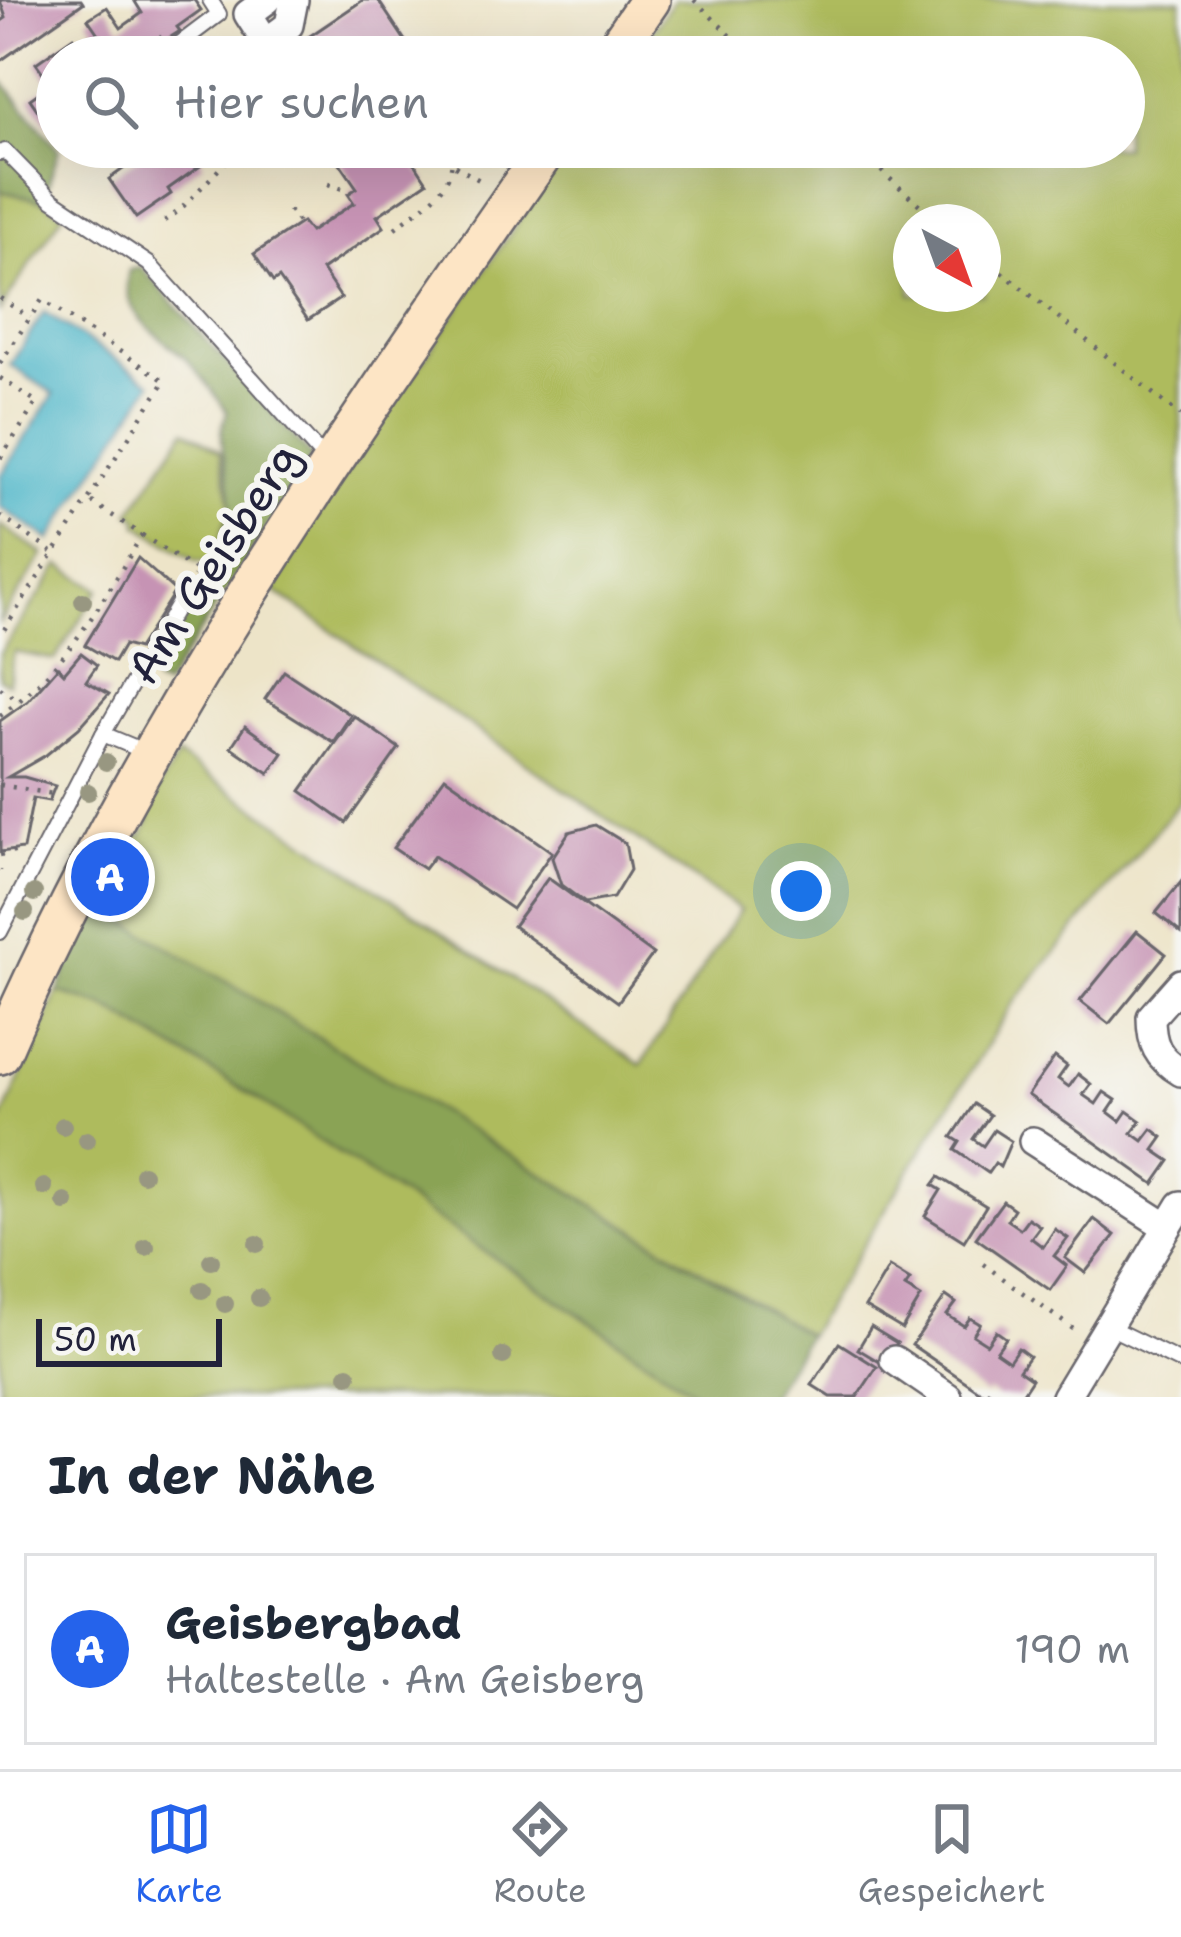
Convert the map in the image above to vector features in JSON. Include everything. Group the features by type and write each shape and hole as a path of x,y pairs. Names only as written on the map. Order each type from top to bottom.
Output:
{"street":[{"path":"275,36 290,26 294,0"},
{"path":"625,36 650,0"},
{"path":"251,5 264,36"},
{"name":"Am Geisberg","path":"0,1054 40,962 148,753 331,467 534,168"},
{"path":"1181,983 1151,1017 1150,1040 1162,1061 1181,1072"},
{"path":"1033,1141 1176,1221 1065,1397"},
{"path":"894,1360 949,1397"}],"lane":[{"path":"190,36 219,14 210,0"},
{"path":"0,153 5,151 52,200 149,264 331,467"},
{"path":"0,932 103,734 184,595"},
{"path":"103,734 148,753"},
{"path":"1101,1336 1181,1361"}],"path":[{"path":"694,0 731,36"},
{"path":"164,220 178,212 220,168"},
{"path":"395,228 441,193 453,168"},
{"path":"878,168 919,204"},
{"path":"328,184 351,192"},
{"path":"289,210 299,224"},
{"path":"1001,271 1181,416"},
{"path":"0,298 30,318"},
{"path":"0,363 42,300 165,381 0,636"},
{"path":"0,378 37,402 0,459"},
{"path":"88,499 197,571 184,595"},
{"path":"0,516 52,552"},
{"path":"0,716 44,680 76,643 142,535"},
{"path":"0,688 19,701"},
{"path":"0,785 69,797"},
{"path":"7,854 12,861"},
{"path":"983,1264 1101,1336"}],"green space":[{"path":"674,0 1181,0 1181,801 1011,1006 808,1335 102,908 126,864 134,834 142,836 150,819 143,813 178,756 641,1065 740,910 274,591 311,524 555,168 1145,168 1145,36 649,36"},
{"path":"0,78 36,122 36,168 53,168 43,200 0,191"},
{"path":"0,191 43,200 63,214 0,310"},
{"path":"141,267 312,457 164,687 155,683 152,673 199,590 228,521 231,491 222,447 227,412 192,365 135,311 129,299 129,270"},
{"path":"186,429 220,451 231,504 213,563 196,561 138,525 138,518 130,513"},
{"path":"0,525 44,554 0,622"},
{"path":"60,565 99,589 55,660 14,652 8,683 0,679 0,653"},
{"path":"102,908 808,1335 769,1397 702,1397 261,1101 104,1006 58,992 71,957"},
{"path":"58,992 104,1006 261,1101 702,1397 0,1397 0,1124"}],"water":[{"path":"44,312 152,383 50,540 0,507 0,476 54,394 10,365"}],"building":[{"path":"0,0 83,3 0,61 0,22 6,18"},
{"path":"134,0 194,0 201,10 172,36 100,36 88,19 107,7 121,28 142,13"},
{"path":"363,0 378,0 402,36 310,36"},
{"path":"124,168 197,168 136,218 109,179"},
{"path":"343,168 418,168 427,182 377,216 384,227 322,270 341,298 308,320 279,278 273,282 254,254 302,222 310,232 354,203 348,194 357,188"},
{"path":"138,558 175,591 138,649 124,645 114,662 85,645"},
{"path":"81,653 97,665 86,681 109,694 79,728 8,777 55,786 49,801 33,798 23,849 0,852 0,721 28,701 58,667 64,673"},
{"path":"284,671 351,715 333,742 265,699"},
{"path":"354,716 399,748 346,823 301,791"},
{"path":"245,726 283,753 269,773 231,747"},
{"path":"445,777 552,852 512,909 434,856 424,869 393,848"},
{"path":"596,825 625,843 630,870 613,898 585,903 561,885 552,858 569,832"},
{"path":"548,878 653,954 618,1002 513,926"},
{"path":"1181,882 1181,933 1156,913"},
{"path":"1137,931 1166,954 1109,1024 1080,1001"},
{"path":"1055,1057 1067,1066 1058,1079 1069,1087 1078,1074 1091,1084 1083,1095 1096,1104 1104,1092 1116,1100 1108,1112 1120,1121 1127,1111 1141,1121 1132,1133 1143,1141 1152,1129 1163,1137 1154,1150 1170,1161 1154,1184 1028,1095"},
{"path":"974,1104 990,1115 973,1139 983,1146 994,1130 1011,1141 1000,1167 995,1163 988,1173 955,1150 960,1142 952,1137"},
{"path":"939,1177 986,1206 964,1241 925,1216 941,1190 933,1185"},
{"path":"1003,1201 1014,1209 1007,1220 1020,1229 1028,1218 1040,1226 1031,1238 1043,1247 1055,1229 1068,1238 1054,1256 1067,1266 1050,1290 976,1238"},
{"path":"1094,1219 1115,1235 1085,1273 1065,1258"},
{"path":"889,1267 910,1280 905,1287 921,1297 902,1329 865,1307"},
{"path":"946,1296 956,1303 947,1315 964,1326 970,1318 980,1324 973,1335 987,1344 996,1331 1006,1338 996,1352 1009,1361 1018,1348 1029,1356 1019,1370 1032,1379 1020,1397 997,1397 988,1391 985,1395 912,1345"},
{"path":"871,1327 897,1343 883,1364 858,1349"},
{"path":"839,1343 877,1367 857,1397 831,1397 812,1385"}],"place":[{"name":"Geisbergbad","path":"110,877"}]}
